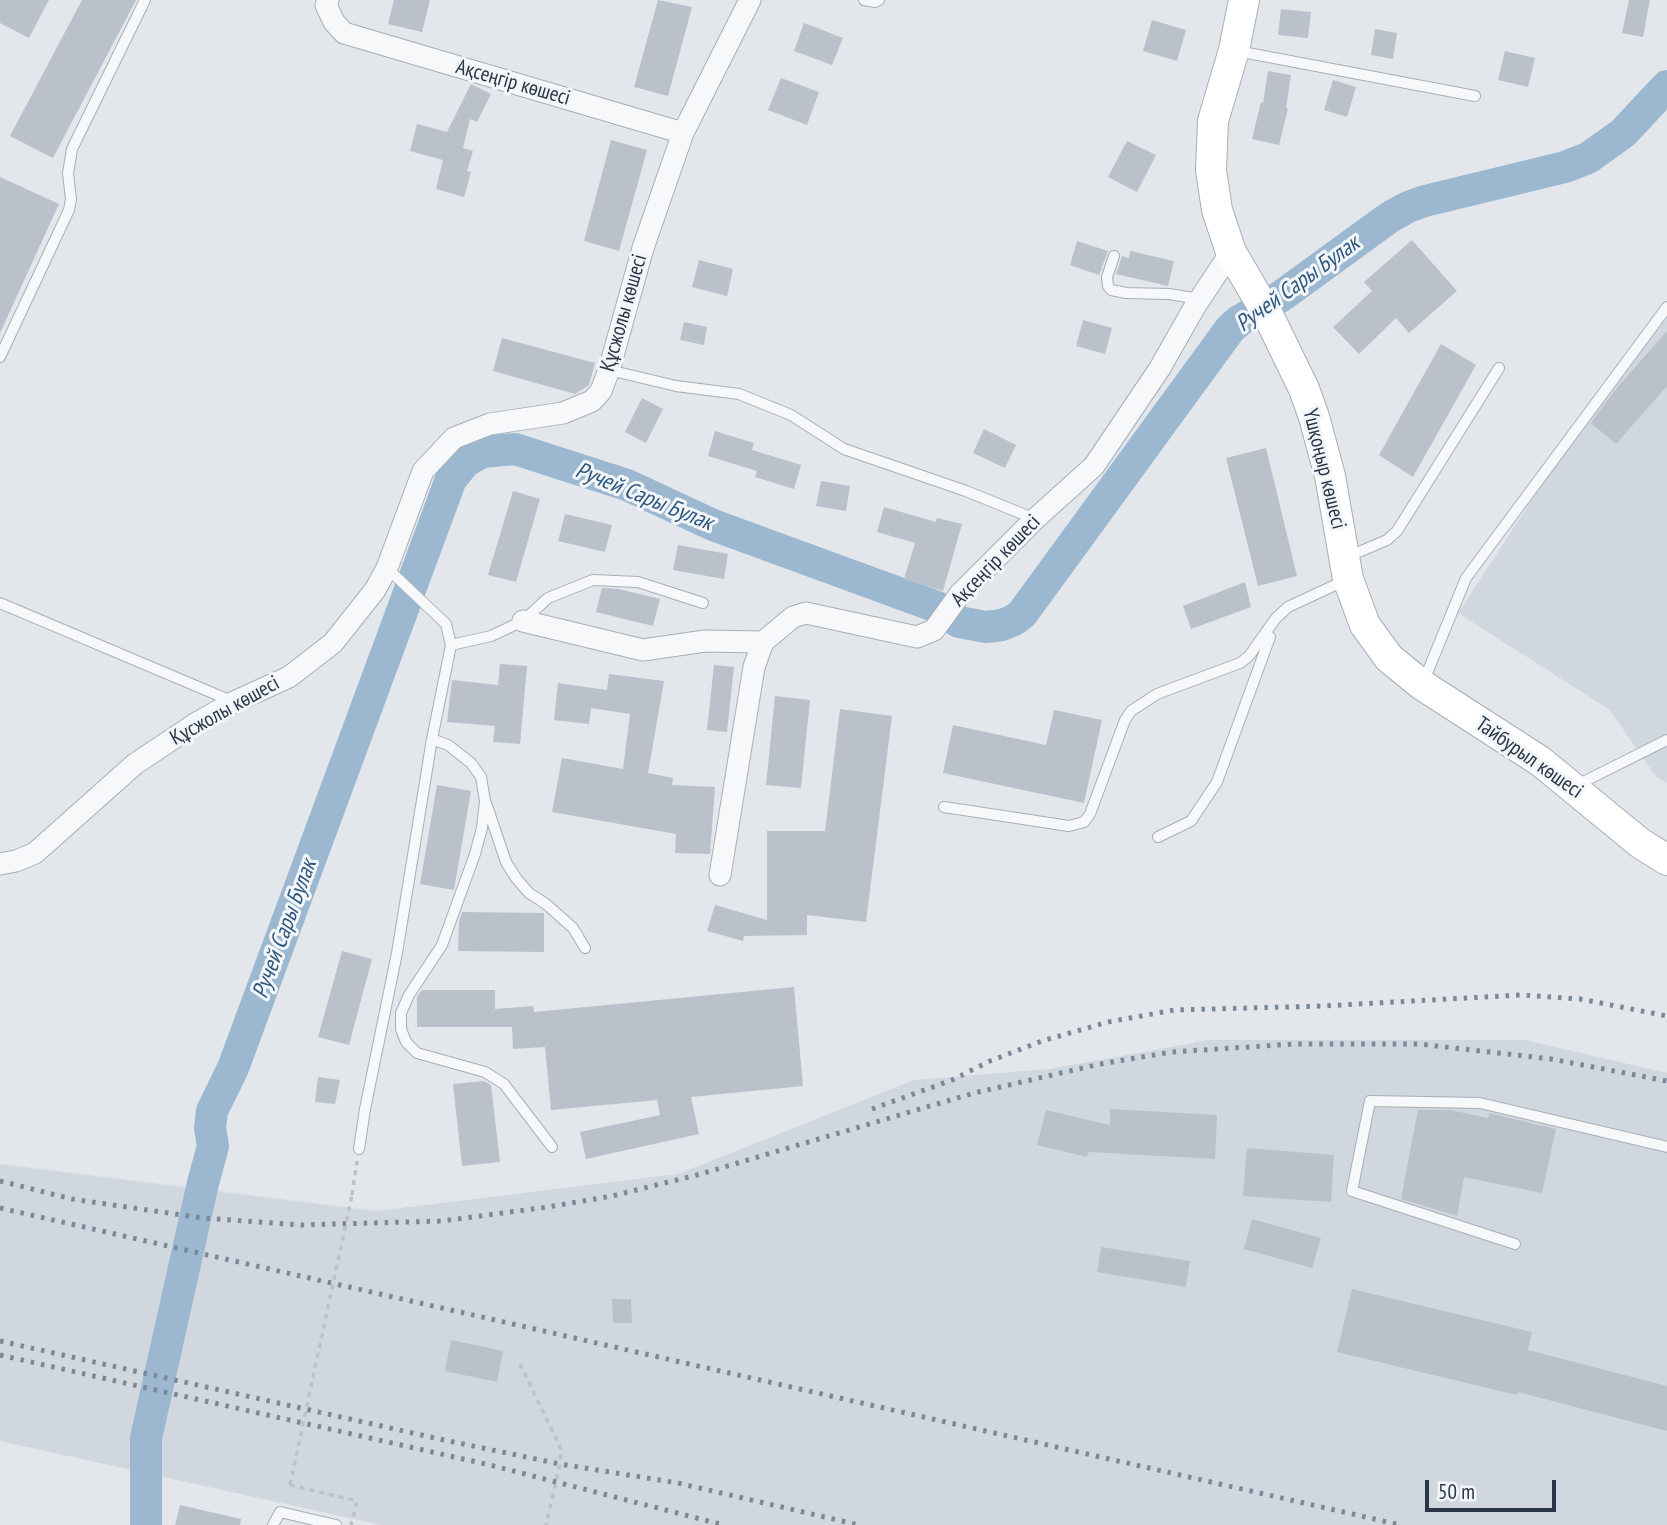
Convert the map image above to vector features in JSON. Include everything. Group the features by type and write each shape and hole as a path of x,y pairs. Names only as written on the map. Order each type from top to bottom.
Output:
{"main road":[{"name":"Үшқоңыр көшесі","path":"1244,0 1234,50 1213,121 1211,170 1217,210 1231,252 1304,389 1330,476 1347,568 1365,625 1389,658"},
{"name":"Тайбурыл көшесі","path":"1389,658 1422,685 1540,761 1640,843 1667,860"}],"street":[{"name":"Ақсеңгір көшесі","path":"328,0 326,5 334,22 344,33 683,133"},
{"name":"Құсжолы көшесі","path":"0,864 35,853 135,764 195,724 234,702 289,677 333,643 375,590 387,568 423,471 454,438 490,424 563,413 592,401 601,391 643,248 683,133 750,0"},
{"name":"Ақсеңгір көшесі","path":"762,642 793,617 806,612 917,637 934,630 960,594 1035,519 1094,466 1160,368 1231,252"},
{"path":"523,621 643,650 705,641 762,642 754,667 720,875"}],"lane":[{"path":"0,357 69,210 71,200 68,173 72,149 145,0"},
{"path":"864,0 879,0"},
{"path":"1234,50 1475,96"},
{"path":"1114,256 1107,277 1111,290 1126,293 1169,293 1200,299"},
{"path":"1422,685 1466,578 1667,307"},
{"path":"944,807 1069,826 1084,822 1090,814 1125,719 1131,710 1157,694 1240,663 1261,642 1276,618 1288,607 1397,531 1499,368"},
{"path":"609,370 676,386 738,394 791,415 844,449 966,491 1035,519"},
{"path":"359,1149 397,953 432,739 451,645 446,624 387,568"},
{"path":"451,645 491,636 523,621 548,598 593,580 638,582 703,603"},
{"path":"0,603 234,702"},
{"path":"1158,837 1191,821 1217,782 1276,618"},
{"path":"432,739 448,745 471,763 481,777 485,801 502,853 516,878 529,893 547,904 573,928 585,948"},
{"path":"1573,788 1667,740"},
{"path":"485,801 475,854 442,945 409,995 401,1013 401,1029 407,1042 417,1053 485,1072 504,1084 552,1147"},
{"path":"1515,1244 1352,1191 1370,1101 1480,1103 1667,1147"},
{"path":"273,1525 280,1512 336,1525"}],"path":[{"path":"351,1525 357,1501 290,1485 352,1195 359,1149"},
{"path":"520,1364 561,1449 546,1525"}],"shaded area":[{"path":"1667,317 1667,783 1656,777 1610,710 1458,613 1599,397"},
{"path":"1209,1040 1525,1040 1667,1073 1667,1525 381,1525 0,1441 0,1164 376,1211 678,1174 914,1080 1050,1069"}],"building":[{"path":"0,0 49,0 29,38 0,23"},
{"path":"82,0 136,0 53,158 10,136"},
{"path":"394,0 430,0 422,32 388,24"},
{"path":"658,0 692,7 668,96 634,87"},
{"path":"1629,0 1650,0 1643,37 1622,33"},
{"path":"1281,9 1311,12 1308,38 1278,35"},
{"path":"1152,20 1186,30 1177,61 1143,51"},
{"path":"804,23 843,38 832,65 794,51"},
{"path":"1375,29 1397,33 1393,59 1371,55"},
{"path":"1505,51 1535,58 1528,87 1498,80"},
{"path":"1268,71 1291,75 1288,109 1279,145 1252,139 1261,102 1263,103"},
{"path":"781,78 819,92 807,125 768,110"},
{"path":"1333,80 1356,87 1347,117 1324,110"},
{"path":"471,84 491,94 477,122 470,119 463,148 473,151 464,197 436,189 443,160 410,151 417,124 447,132"},
{"path":"611,140 647,150 619,251 584,241"},
{"path":"1127,141 1156,155 1137,192 1108,177"},
{"path":"0,177 59,204 0,333"},
{"path":"1412,240 1457,291 1409,333 1396,318 1359,354 1333,327 1372,291 1364,282"},
{"path":"1077,241 1108,251 1099,275 1070,265"},
{"path":"1130,251 1174,261 1168,286 1116,274 1122,256 1129,258"},
{"path":"699,260 733,269 727,296 692,287"},
{"path":"1083,320 1112,328 1105,354 1076,346"},
{"path":"684,322 707,327 704,345 680,340"},
{"path":"1667,331 1667,386 1616,444 1591,423 1615,390"},
{"path":"502,338 595,363 589,385 575,394 493,371"},
{"path":"1441,344 1476,365 1413,477 1379,455"},
{"path":"642,398 663,409 646,443 625,432"},
{"path":"984,429 1016,445 1005,468 973,453"},
{"path":"715,431 754,443 752,450 801,465 794,489 755,477 757,471 708,456"},
{"path":"1266,448 1297,576 1258,586 1226,458"},
{"path":"821,481 850,486 846,511 816,506"},
{"path":"513,491 540,499 516,582 488,575"},
{"path":"884,507 936,522 937,518 962,524 943,591 904,579 915,543 877,532"},
{"path":"565,514 612,525 605,552 558,541"},
{"path":"678,545 728,554 724,579 673,570"},
{"path":"1245,582 1251,607 1191,629 1183,606"},
{"path":"602,588 619,589 660,599 653,626 596,612"},
{"path":"500,664 527,666 520,744 493,742 495,726 447,722 452,680 498,685"},
{"path":"714,665 734,667 727,732 707,730"},
{"path":"609,674 664,681 648,773 673,778 672,785 715,787 710,854 675,853 676,834 552,812 562,758 623,769 630,714 591,708 589,724 554,720 558,683 607,690"},
{"path":"775,696 810,700 801,788 766,785"},
{"path":"840,709 892,716 866,922 807,915 807,935 744,936 743,941 707,931 715,905 767,920 767,831 825,831"},
{"path":"1054,710 1102,720 1084,803 943,773 953,725 1046,745"},
{"path":"437,785 471,791 454,890 420,884"},
{"path":"462,912 544,913 544,952 458,951"},
{"path":"342,951 372,959 349,1045 318,1037"},
{"path":"794,987 803,1086 691,1097 699,1134 586,1159 580,1132 660,1115 657,1100 551,1110 545,1047 513,1049 512,1027 417,1027 417,997 422,990 495,990 495,1009 533,1006 534,1012"},
{"path":"318,1077 340,1080 335,1104 315,1102"},
{"path":"484,1081 491,1085 500,1162 462,1166 453,1084"},
{"path":"1110,1109 1217,1115 1215,1159 1088,1152 1087,1157 1037,1145 1046,1110 1110,1125"},
{"path":"1418,1110 1450,1110 1488,1118 1489,1113 1556,1129 1542,1193 1464,1177 1457,1216 1401,1199"},
{"path":"1247,1148 1334,1155 1331,1202 1243,1196"},
{"path":"1252,1219 1321,1238 1312,1268 1244,1249"},
{"path":"1101,1247 1190,1261 1186,1287 1097,1272"},
{"path":"1352,1289 1532,1332 1528,1350 1667,1386 1667,1431 1518,1392 1517,1395 1337,1352"},
{"path":"612,1299 631,1299 632,1323 613,1323"},
{"path":"451,1340 503,1351 497,1382 445,1371"},
{"path":"180,1505 241,1519 240,1525 175,1525"}],"waterway":[{"name":"Ручей Сары Булак","path":"146,1525 146,1438 213,1146 210,1128 212,1111 233,1068 451,479 465,462 482,452 515,449 627,485 713,525 937,607 959,622 986,627 1002,625 1022,614 1230,329 1239,321 1280,297 1390,217 1408,207 1565,167 1588,158 1623,133 1667,86"}],"railway":[{"path":"872,1109 952,1080 990,1061 1042,1041 1108,1022 1174,1010 1323,1006 1521,995 1580,999 1667,1016"},
{"path":"0,1181 72,1199 203,1218 301,1225 442,1221 612,1196 697,1175 974,1093 1100,1064 1172,1052 1294,1044 1419,1044 1551,1059 1667,1081"},
{"path":"0,1208 1401,1525"},
{"path":"0,1341 444,1440 560,1464 678,1483 859,1525"},
{"path":"0,1355 490,1465 724,1525"}]}
